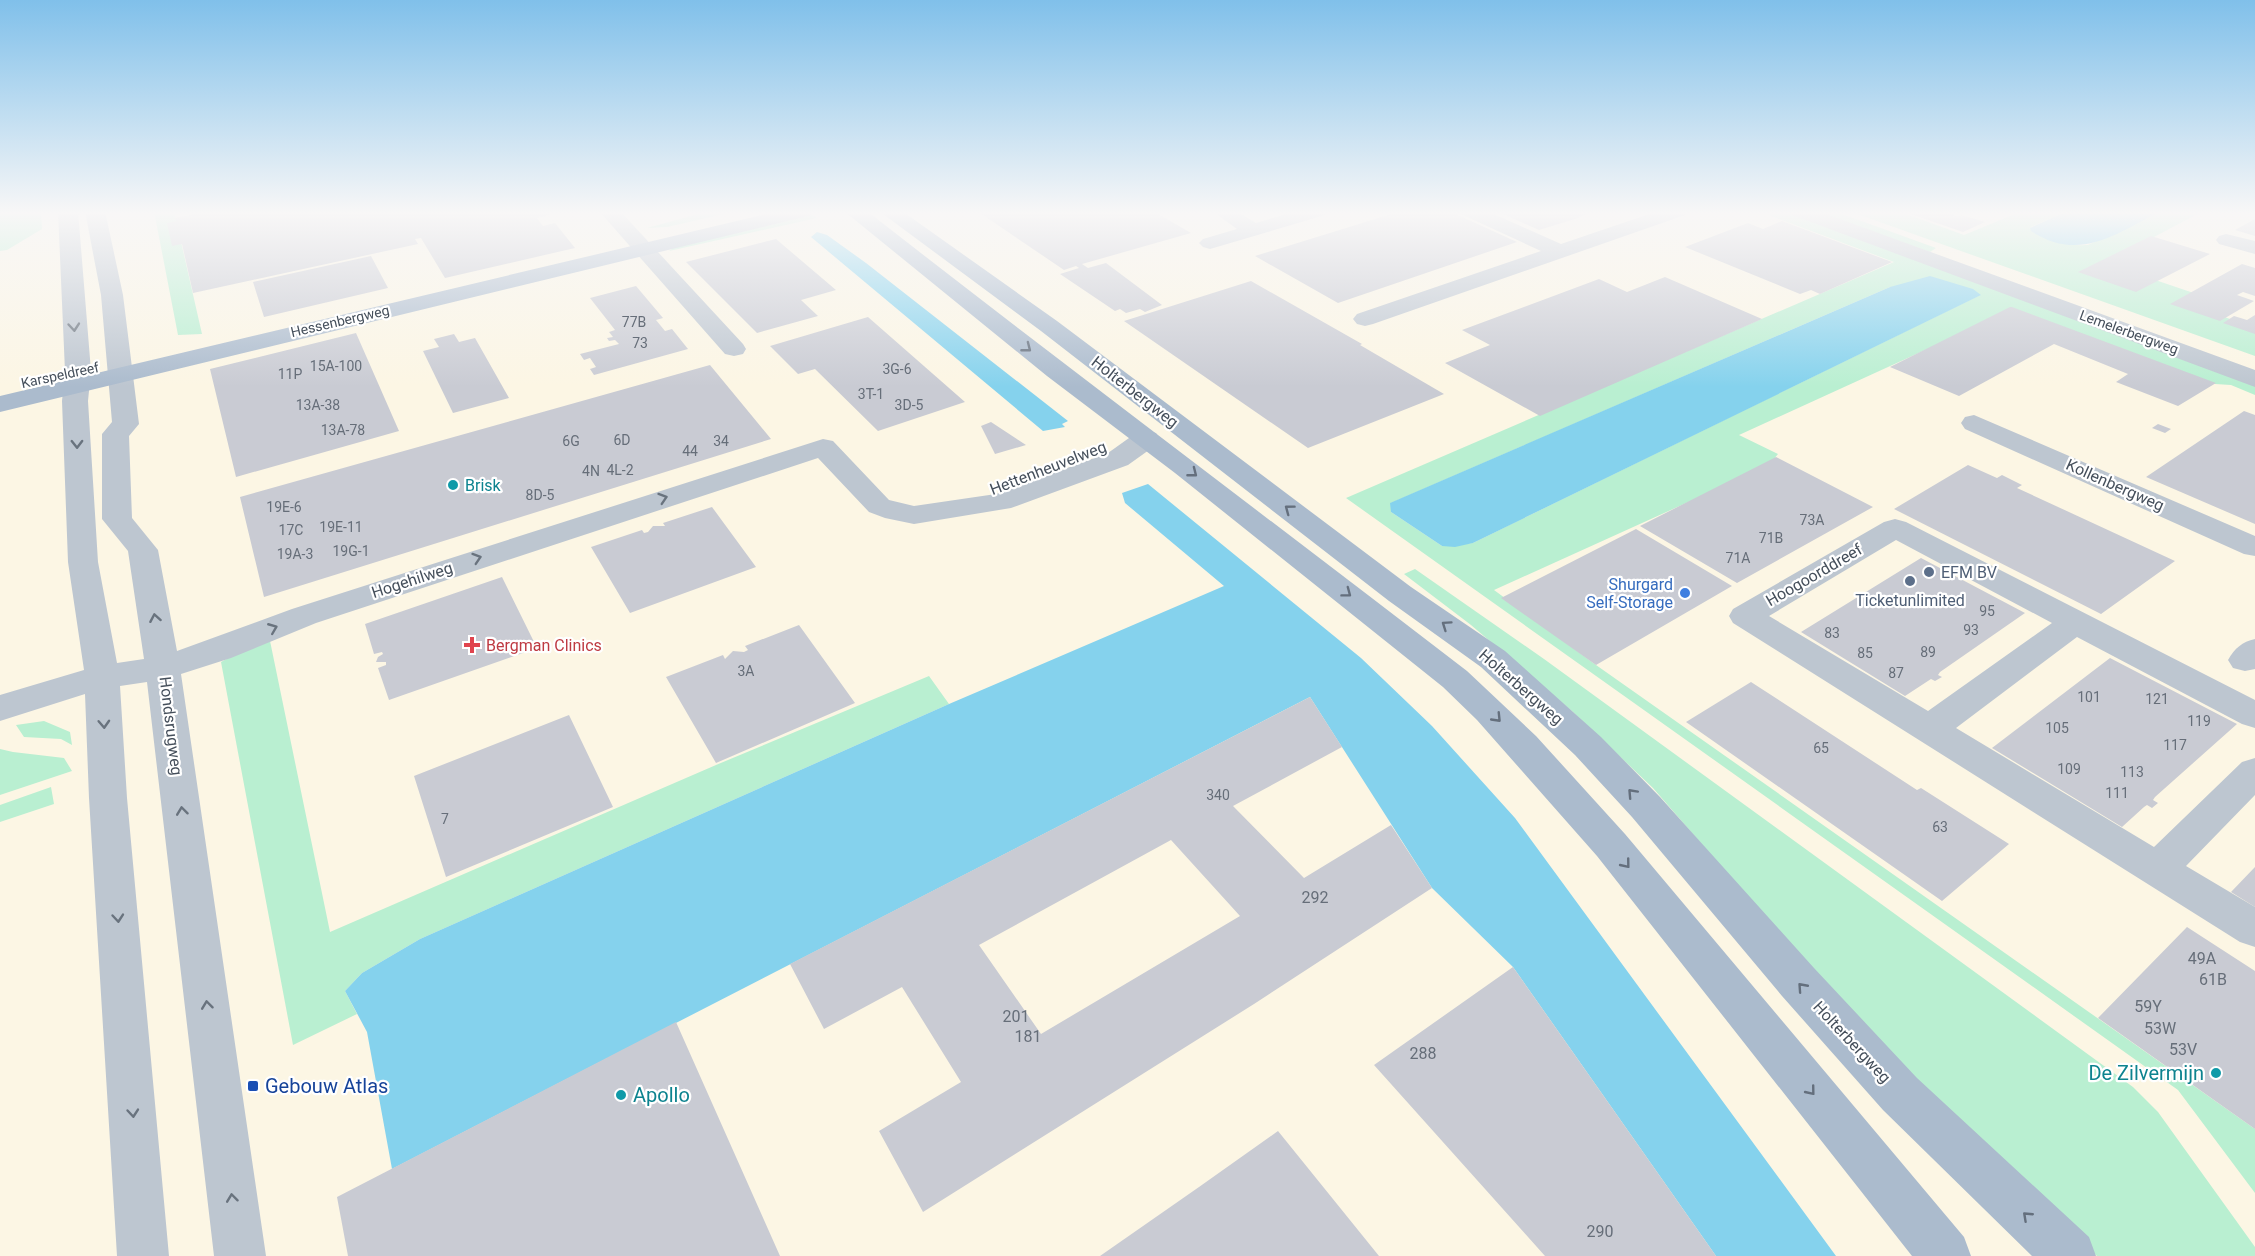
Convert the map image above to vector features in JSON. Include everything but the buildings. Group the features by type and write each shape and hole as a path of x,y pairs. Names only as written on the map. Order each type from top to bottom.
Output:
{"main road":[{"name":"Hessenbergweg","path":"77,378 530,270"},
{"name":"Holterbergweg","path":"929,270 1377,616 1490,711 1567,793 1603,836 1945,1256"},
{"name":"Holterbergweg","path":"971,270 1049,326 1400,594 1494,659 1588,746 1646,807 1798,982 1900,1094 2070,1256"},
{"name":"Karspeldreef","path":"0,388 77,378"},
{"name":"Karspeldreef","path":"0,404 77,378"}],"street":[{"path":"71,270 83,562 102,677 108,798 143,1256"},
{"name":"Hondsrugweg","path":"107,270 112,295 126,424 115,434 117,519 143,550 163,668 240,1256"},
{"path":"661,270 734,349"},
{"path":"1365,319 1509,270"},
{"name":"Lemelerbergweg","path":"1958,270 2255,379"},
{"name":"Kollenbergweg","path":"1974,423 2255,547"},
{"name":"Hettenheuvelweg","path":"823,447 879,506 895,512 914,515 1001,502 1118,459 1146,439 1181,428"},
{"name":"Hogehilweg","path":"0,708 102,677 163,668 219,650 326,608 823,447"},
{"name":"Hoogoorddreef","path":"2255,715 1894,528 1745,616 2255,929"},
{"path":"1928,730 2075,622"},
{"path":"2157,870 2255,772"}],"shaded area":[{"path":"0,270 2255,270 2255,1256 0,1256"}],"green space":[{"path":"165,270 187,270 202,334 178,335"},
{"path":"1876,270 1949,270 2255,382 2255,395 2231,385 2215,384 2015,309 1739,435 1778,454 1768,466 1494,590 1596,665 2255,1129 2255,1193 2178,1090 1346,498","holes":["1890,287 1980,295 1473,543 1442,546 1391,512 1391,503"]},
{"path":"2013,270 2125,270 2235,307 2219,315 2255,328 2255,356"},
{"path":"1415,569 1544,659 2133,1087 2158,1112 2255,1247 2255,1256 2097,1256 1898,1070 1653,788 1573,712 1471,625 1404,574"},
{"path":"269,636 330,932 716,765 929,676 949,704 420,939 362,973 345,991 357,1014 293,1045 221,662"},
{"path":"44,721 70,732 72,745 61,739 24,737 16,725"},
{"path":"0,749 64,758 72,771 0,795"},
{"path":"51,787 54,804 0,822 0,805"}],"water":[{"path":"850,270 874,270 1068,421 1062,424 1065,427 1043,431"},
{"path":"1930,276 1973,289 1981,295 1473,543 1455,547 1442,546 1391,512 1390,503 1890,287"},
{"path":"1148,484 1361,658 1432,726 1515,818 1836,1256 1716,1256 1513,967 1432,888 1310,697 392,1169 367,1032 345,991 362,973 420,939 949,704 1224,586 1125,503 1122,493"}],"place":[{"name":"Brisk","path":"453,485"},
{"name":"EFM BV","path":"1929,572"},
{"name":"Ticketunlimited","path":"1910,581"},
{"name":"Shurgard Self-Storage","path":"1685,593"},
{"name":"Bergman Clinics","path":"472,645"},
{"name":"De Zilvermijn","path":"2216,1073"},
{"name":"Gebouw Atlas","path":"253,1086"},
{"name":"Apollo","path":"621,1095"}]}
